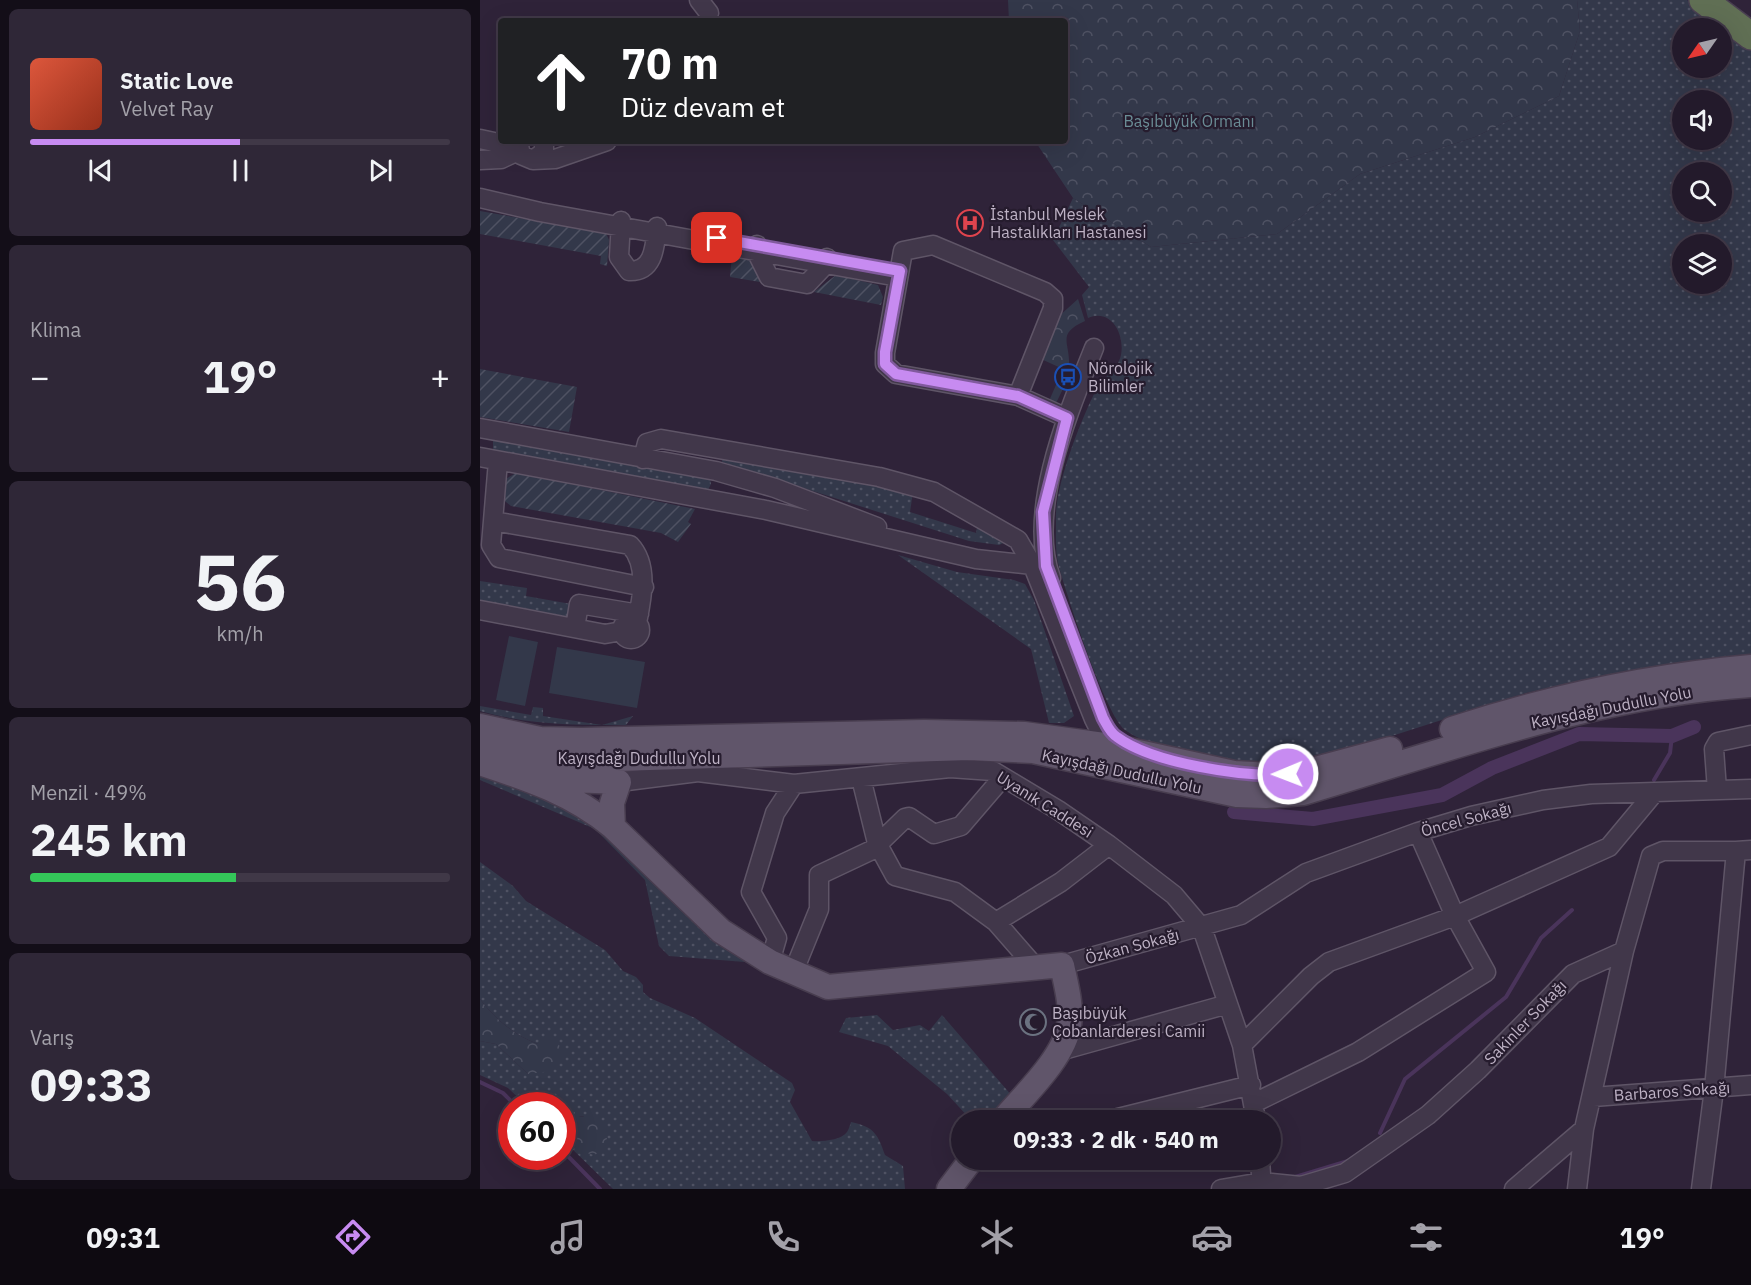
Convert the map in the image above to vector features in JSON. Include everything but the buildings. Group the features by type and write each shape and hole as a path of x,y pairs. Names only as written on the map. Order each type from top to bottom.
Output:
{"highway":[{"path":"1703,0 1751,36"},
{"path":"1731,0 1751,16"}],"main road":[{"name":"Kayışdağı Dudullu Yolu","path":"480,726 540,739 582,740 924,732 1024,734 1108,745 1234,773 1273,775 1304,772 1400,746 1520,707 1592,689 1667,676 1751,667"},
{"name":"Kayışdağı Dudullu Yolu","path":"480,747 520,756 584,760 969,748 1033,751 1126,770 1188,786 1237,795 1266,796 1303,793 1523,724 1581,710 1667,693 1751,685"},
{"path":"480,763 524,778 587,807 613,827 721,931 770,962 828,987 1062,965 1070,1007 1069,1028 1060,1051 1011,1110"},
{"path":"524,778 619,782 612,803 613,827"},
{"path":"949,1189 963,1170"}],"street":[{"path":"480,139 498,142"},
{"path":"507,144 551,153 581,148 587,144"},
{"path":"480,160 501,159 529,148 555,159 598,144"},
{"path":"480,198 899,274"},
{"path":"621,224 620,257 629,271 638,271 648,264 657,230"},
{"path":"1018,396 1053,308 1053,298 1045,292 933,245 903,251 885,352 885,364 888,370 907,377 1018,396 1067,418"},
{"path":"1094,348 1067,418 1043,512 1040,566 1091,711 1116,761 1126,770"},
{"path":"644,587 499,558 491,545 493,521 488,459 484,451 486,429 716,471 784,492 929,549"},
{"path":"643,459 647,443 661,439 879,477 933,492 992,523 1018,540 1040,566 1103,718 1111,732 1122,740 1168,759"},
{"path":"488,459 820,521 976,559 1040,566"},
{"path":"710,500 721,489 722,483 716,471"},
{"path":"493,521 630,545 636,553 644,587 633,623"},
{"path":"575,628 579,604 633,623"},
{"path":"480,610 605,634 633,623"},
{"path":"1024,734 1077,730 1087,720 1091,711"},
{"path":"1717,790 1714,749 1718,742 1751,735"},
{"name":"Uyanık Caddesi","path":"619,782 698,772 794,784 950,768 986,770 1003,777 1058,810 1109,845 1174,895 1202,928 1242,1045 1254,1103"},
{"path":"794,973 819,909 819,875 872,850 905,818 909,818 934,834 961,826 1003,777"},
{"path":"861,778 877,843 895,876 955,892 996,922 1036,968"},
{"path":"770,962 777,938 751,892 775,813 794,784"},
{"name":"Öncel Sokağı","path":"1202,928 1241,915 1306,873 1418,832 1543,800 1591,794 1751,789"},
{"path":"1242,1045 1311,976 1329,962 1455,916 1609,847 1654,793"},
{"path":"1195,1110 1254,1103 1358,1052 1486,972 1455,916 1418,832"},
{"path":"996,922 1061,882 1109,845"},
{"path":"1577,1189 1584,1129 1624,951 1651,856 1663,851 1744,850 1701,1189"},
{"name":"Özkan Sokağı","path":"1062,965 1202,928"},
{"name":"Sakinler Sokağı","path":"1221,1189 1301,1186 1346,1173 1428,1115 1478,1070 1573,974 1624,951"},
{"path":"1060,1051 1228,1004"},
{"name":"Barbaros Sokağı","path":"1593,1097 1751,1085"},
{"path":"1514,1189 1584,1129"},
{"path":"1261,1170 1262,1186"}],"green space":[{"name":"Başıbüyük Ormanı","path":"1008,0 1577,0 1580,31 1559,96 1475,137 1360,174 1277,234 1151,247 1073,198 1037,144 1068,144 1068,18 1009,18"},
{"path":"1577,0 1687,0 1711,18 1672,18 1672,78 1732,78 1732,34 1751,49 1751,656 1606,675 1526,693 1323,758 1303,761 1251,763 1234,761 1158,745 1125,730 1107,702 1097,679 1070,602 1057,556 1056,507 1069,455 1095,392 1117,365 1122,347 1118,331 1110,320 1096,316 1088,318 1082,295 1089,287 1053,240 1073,198 1151,247 1277,234 1360,174 1475,137 1559,96 1580,31"},
{"path":"480,211 606,233 609,240 607,266 600,264 601,256 480,234"},
{"path":"732,255 749,258 760,282 730,277"},
{"path":"836,275 878,285 883,297 881,305 814,292"},
{"path":"1078,299 1085,321 1070,330 1067,335 1069,370 1056,403 1049,401 1063,369 1039,358 1058,317"},
{"path":"480,369 577,387 569,432 480,417"},
{"path":"499,439 710,479 711,484 708,490 701,492 493,451 493,441"},
{"path":"723,455 913,492 910,512 976,533 978,522 1010,540 999,545 969,541 722,462"},
{"path":"516,473 695,509 688,522 691,524 678,542 661,533 511,506 501,498 500,482"},
{"path":"898,555 957,572 1014,580 1025,584 1034,600 1074,716 1064,723 1049,723 1031,649"},
{"path":"480,581 527,588 526,596 571,604 569,617 480,600"},
{"path":"509,636 538,642 525,706 496,700"},
{"path":"557,647 645,662 637,708 549,693"},
{"path":"480,706 531,715 533,707 543,708 543,716 601,725 516,719 480,711"},
{"path":"633,716 626,725 602,725"},
{"path":"480,770 585,814 745,962 669,956 659,946 645,880 595,829 480,780"},
{"path":"480,862 513,886 526,901 605,950 623,971 636,977 643,985 643,992 650,998 695,1018 792,1083 795,1090 790,1102 812,1141 826,1141 841,1137 847,1132 851,1122 870,1129 880,1142 885,1155 903,1166 905,1189 613,1189 576,1153 576,1137 584,1116 576,1118 576,1092 512,1092 480,1075 480,1041 496,1044 528,1074 538,1044 506,1026 480,999"},
{"path":"480,999 513,1032 538,1044 552,1036 565,1053 551,1071 528,1074 496,1044 480,1041"},
{"path":"877,1015 893,1030 920,1025 929,1031 942,1015 1013,1097 1002,1110 962,1110 947,1094 888,1046 839,1032 846,1018"},
{"path":"576,1114 579,1117 592,1115 603,1124 607,1134 605,1145 595,1155 576,1148"}],"waterway":[{"path":"1234,812 1313,819 1442,795 1492,768 1579,734 1672,736 1694,727"},
{"path":"1654,780 1670,753 1672,736"},
{"path":"1380,1133 1405,1079 1506,997 1541,938 1572,910"},
{"path":"480,1082 501,1092"},
{"path":"1292,1178 1348,1161"},
{"path":"576,1164 600,1189"}],"place":[{"name":"İstanbul Meslek Hastalıkları Hastanesi","path":"970,223"},
{"name":"Nörolojik Bilimler","path":"1068,377"},
{"name":"Başıbüyük Çobanlarderesi Camii","path":"1033,1022"}],"route":[{"path":"717,238 900,271 885,352 885,364 888,370 907,377 1018,396 1067,418 1043,512 1046,566 1103,718 1111,732 1122,740 1168,759 1234,773 1288,774"}]}
